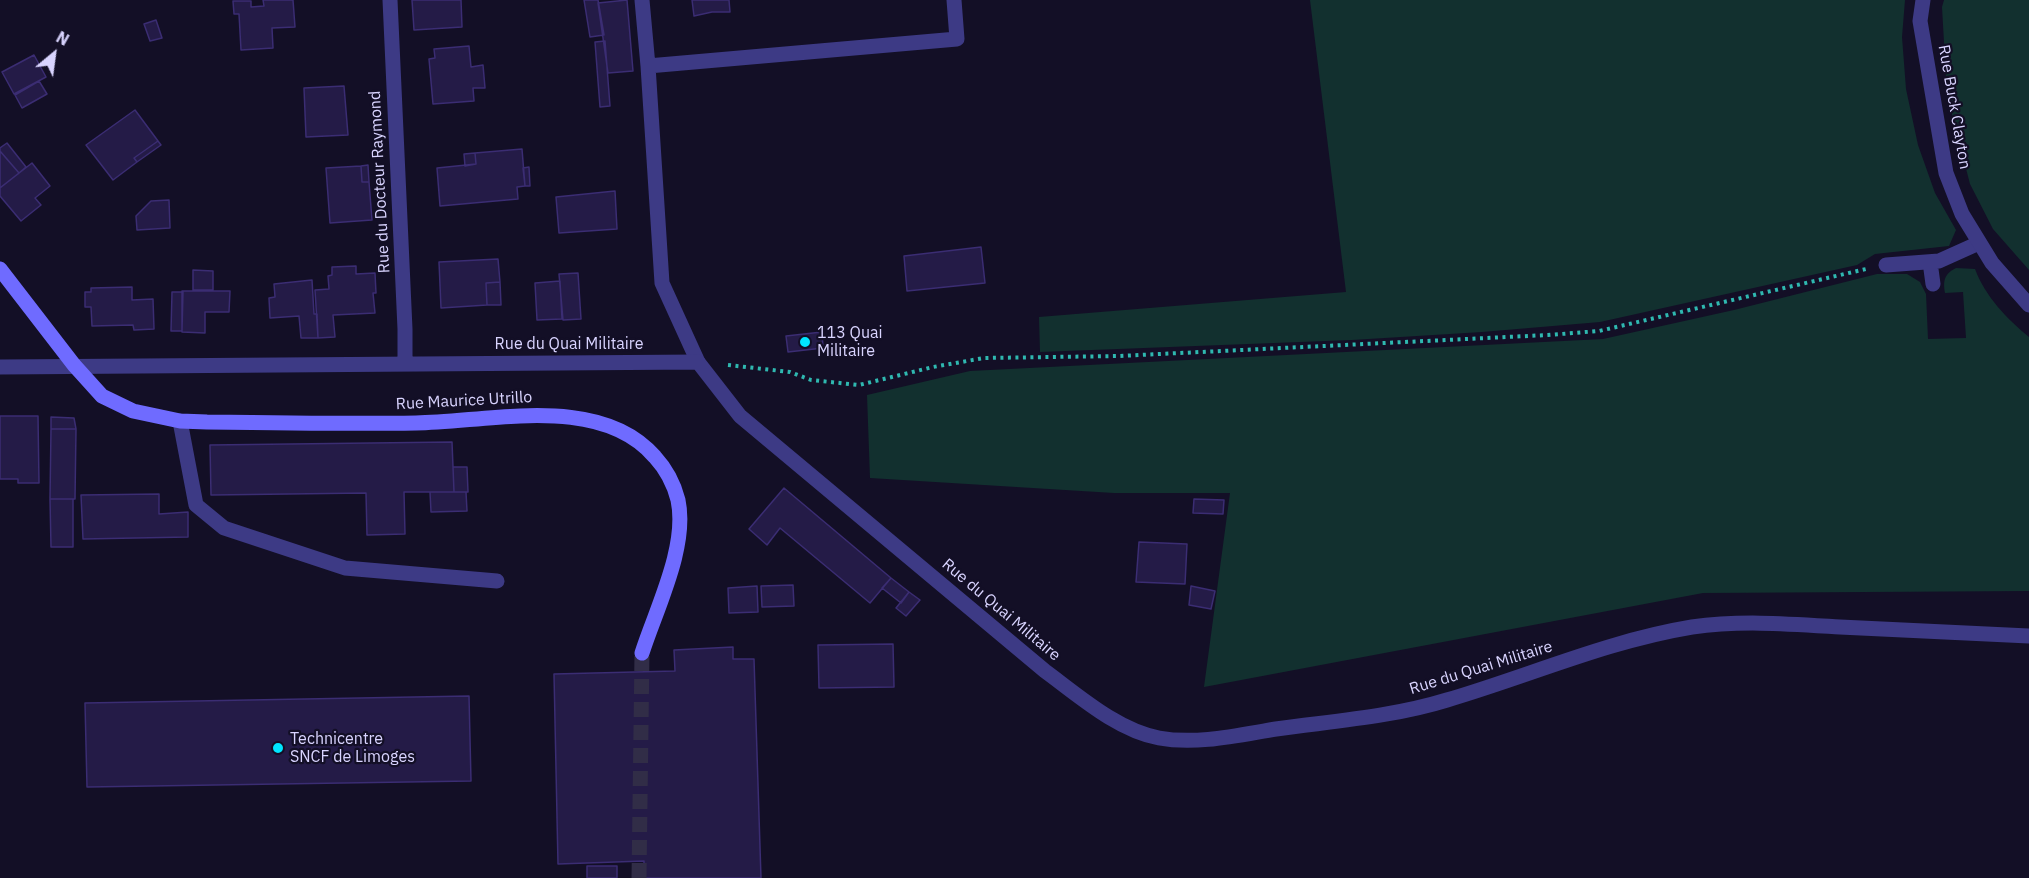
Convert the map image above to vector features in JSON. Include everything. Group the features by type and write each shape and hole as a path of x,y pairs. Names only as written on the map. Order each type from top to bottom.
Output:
{"street":[{"name":"Rue du Docteur Raymond","path":"390,0 405,363"},
{"path":"642,0 662,283 698,362"},
{"path":"648,66 957,39 954,0"},
{"name":"Rue Buck Clayton","path":"1923,0 1920,21 1946,173 1962,214 1979,243 1992,263 2029,305"},
{"path":"1886,265 1939,261 1979,243"},
{"path":"1930,262 1933,284"},
{"name":"Rue Maurice Utrillo","path":"0,269 74,365 102,396 133,411 180,421 418,423 535,415 583,420 610,426 634,438 667,471 678,500 680,524 678,549 642,653"},
{"name":"Rue du Quai Militaire","path":"0,367 698,362 740,416 1045,671 1128,727 1158,738 1184,740 1238,735 1413,708 1447,700 1612,645 1695,627 1776,623 2029,636"},
{"path":"180,421 196,505 225,528 345,568 496,582"}],"path":[{"path":"698,362 782,371 811,380 859,386 933,367 984,358 1119,356 1599,331 1886,265"}],"green space":[{"path":"1310,0 1905,0 1902,37 1906,89 1918,145 1935,193 1956,230 1949,246 1875,254 1857,265 1600,322 1352,340 1040,352 1039,317 1346,292"},
{"path":"1944,0 2029,0 2029,270 1993,229 1970,184 1947,95 1942,7"},
{"path":"1956,268 1975,269 1979,279 1998,306 2029,337 2029,591 1703,593 1204,687 1230,493 1114,493 870,478 867,395 970,371 1603,339 1734,310 1877,274 1907,274 1920,282 1926,294 1928,339 1966,338 1963,292 1945,293 1945,278"}],"building":[{"path":"263,0 293,0 295,27 272,28 273,48 241,50 239,14 234,14 233,1 251,1 251,7 264,6"},
{"path":"412,0 461,0 462,27 414,30"},
{"path":"584,0 598,0 604,35 590,37"},
{"path":"627,0 633,71 608,73 598,3"},
{"path":"692,0 729,0 730,12 712,12 694,16"},
{"path":"156,20 162,38 150,41 144,24"},
{"path":"605,41 610,106 600,107 595,42"},
{"path":"469,46 471,67 483,65 485,88 473,88 474,101 433,104 429,59 435,58 434,49"},
{"path":"34,55 46,77 14,94 2,72"},
{"path":"39,81 47,94 22,108 15,95"},
{"path":"344,86 348,135 306,137 304,88"},
{"path":"135,110 158,141 134,158 137,162 113,180 86,145"},
{"path":"158,141 161,145 137,162 134,158"},
{"path":"7,143 26,167 19,173 0,151 0,148"},
{"path":"522,149 525,186 517,187 518,199 440,206 437,168 476,164 475,153"},
{"path":"0,151 19,173 0,188"},
{"path":"475,153 476,164 465,166 464,154"},
{"path":"32,163 50,186 35,198 41,205 21,221 0,196 0,188"},
{"path":"368,165 369,182 362,182 361,166"},
{"path":"361,166 362,182 369,182 372,220 330,223 326,168"},
{"path":"529,167 530,186 525,186 523,168"},
{"path":"615,191 617,229 559,233 556,197"},
{"path":"169,200 170,228 137,230 136,216 151,201"},
{"path":"981,247 985,283 907,291 904,256"},
{"path":"498,259 500,282 486,283 487,305 441,308 439,262"},
{"path":"356,266 356,274 375,273 376,293 373,293 375,313 333,315 335,337 318,338 315,290 329,289 328,276 332,275 332,267"},
{"path":"193,270 213,271 213,290 193,290"},
{"path":"578,273 581,319 563,320 559,274"},
{"path":"312,280 318,338 301,338 299,316 270,318 269,298 275,297 274,284"},
{"path":"560,281 562,319 537,320 535,283"},
{"path":"500,282 501,305 487,305 486,283"},
{"path":"132,287 132,300 153,299 154,329 134,330 133,325 92,326 91,307 85,307 85,292 91,292 91,288"},
{"path":"182,291 230,291 229,312 205,312 205,333 182,332"},
{"path":"172,292 183,292 182,331 171,331"},
{"name":"113 Quai Militaire","path":"822,332 823,348 788,352 786,336"},
{"path":"0,416 38,416 39,483 18,483 18,479 0,479"},
{"path":"51,417 74,418 76,429 51,429"},
{"path":"51,429 76,429 75,499 50,499"},
{"path":"452,442 454,492 404,492 405,534 367,535 366,493 211,495 210,445"},
{"path":"453,467 467,467 468,492 454,492"},
{"path":"784,488 891,578 870,603 780,528 767,545 749,529"},
{"path":"430,492 466,492 467,511 431,512"},
{"path":"159,494 159,514 188,512 188,537 83,539 81,495"},
{"path":"50,499 73,499 73,547 51,547"},
{"path":"1194,499 1224,500 1223,514 1193,513"},
{"path":"1139,542 1187,544 1185,584 1136,582"},
{"path":"891,578 909,592 901,603 882,588"},
{"path":"793,585 794,606 762,607 761,586"},
{"path":"757,586 758,612 729,613 728,588"},
{"path":"1191,586 1215,591 1211,609 1189,605"},
{"path":"909,592 920,600 906,616 896,608"},
{"path":"893,644 894,687 819,688 818,645"},
{"path":"733,647 733,659 754,659 761,878 644,878 644,861 558,864 554,674 675,671 674,650"},
{"name":"Technicentre SNCF de Limoges","path":"469,696 471,781 87,787 85,703"},
{"path":"587,866 617,866 617,878 587,878"}],"tunnel":[{"path":"639,878 642,653"}],"place":[{"name":"113 Quai Militaire","path":"805,342"},
{"name":"Technicentre SNCF de Limoges","path":"278,748"}]}
